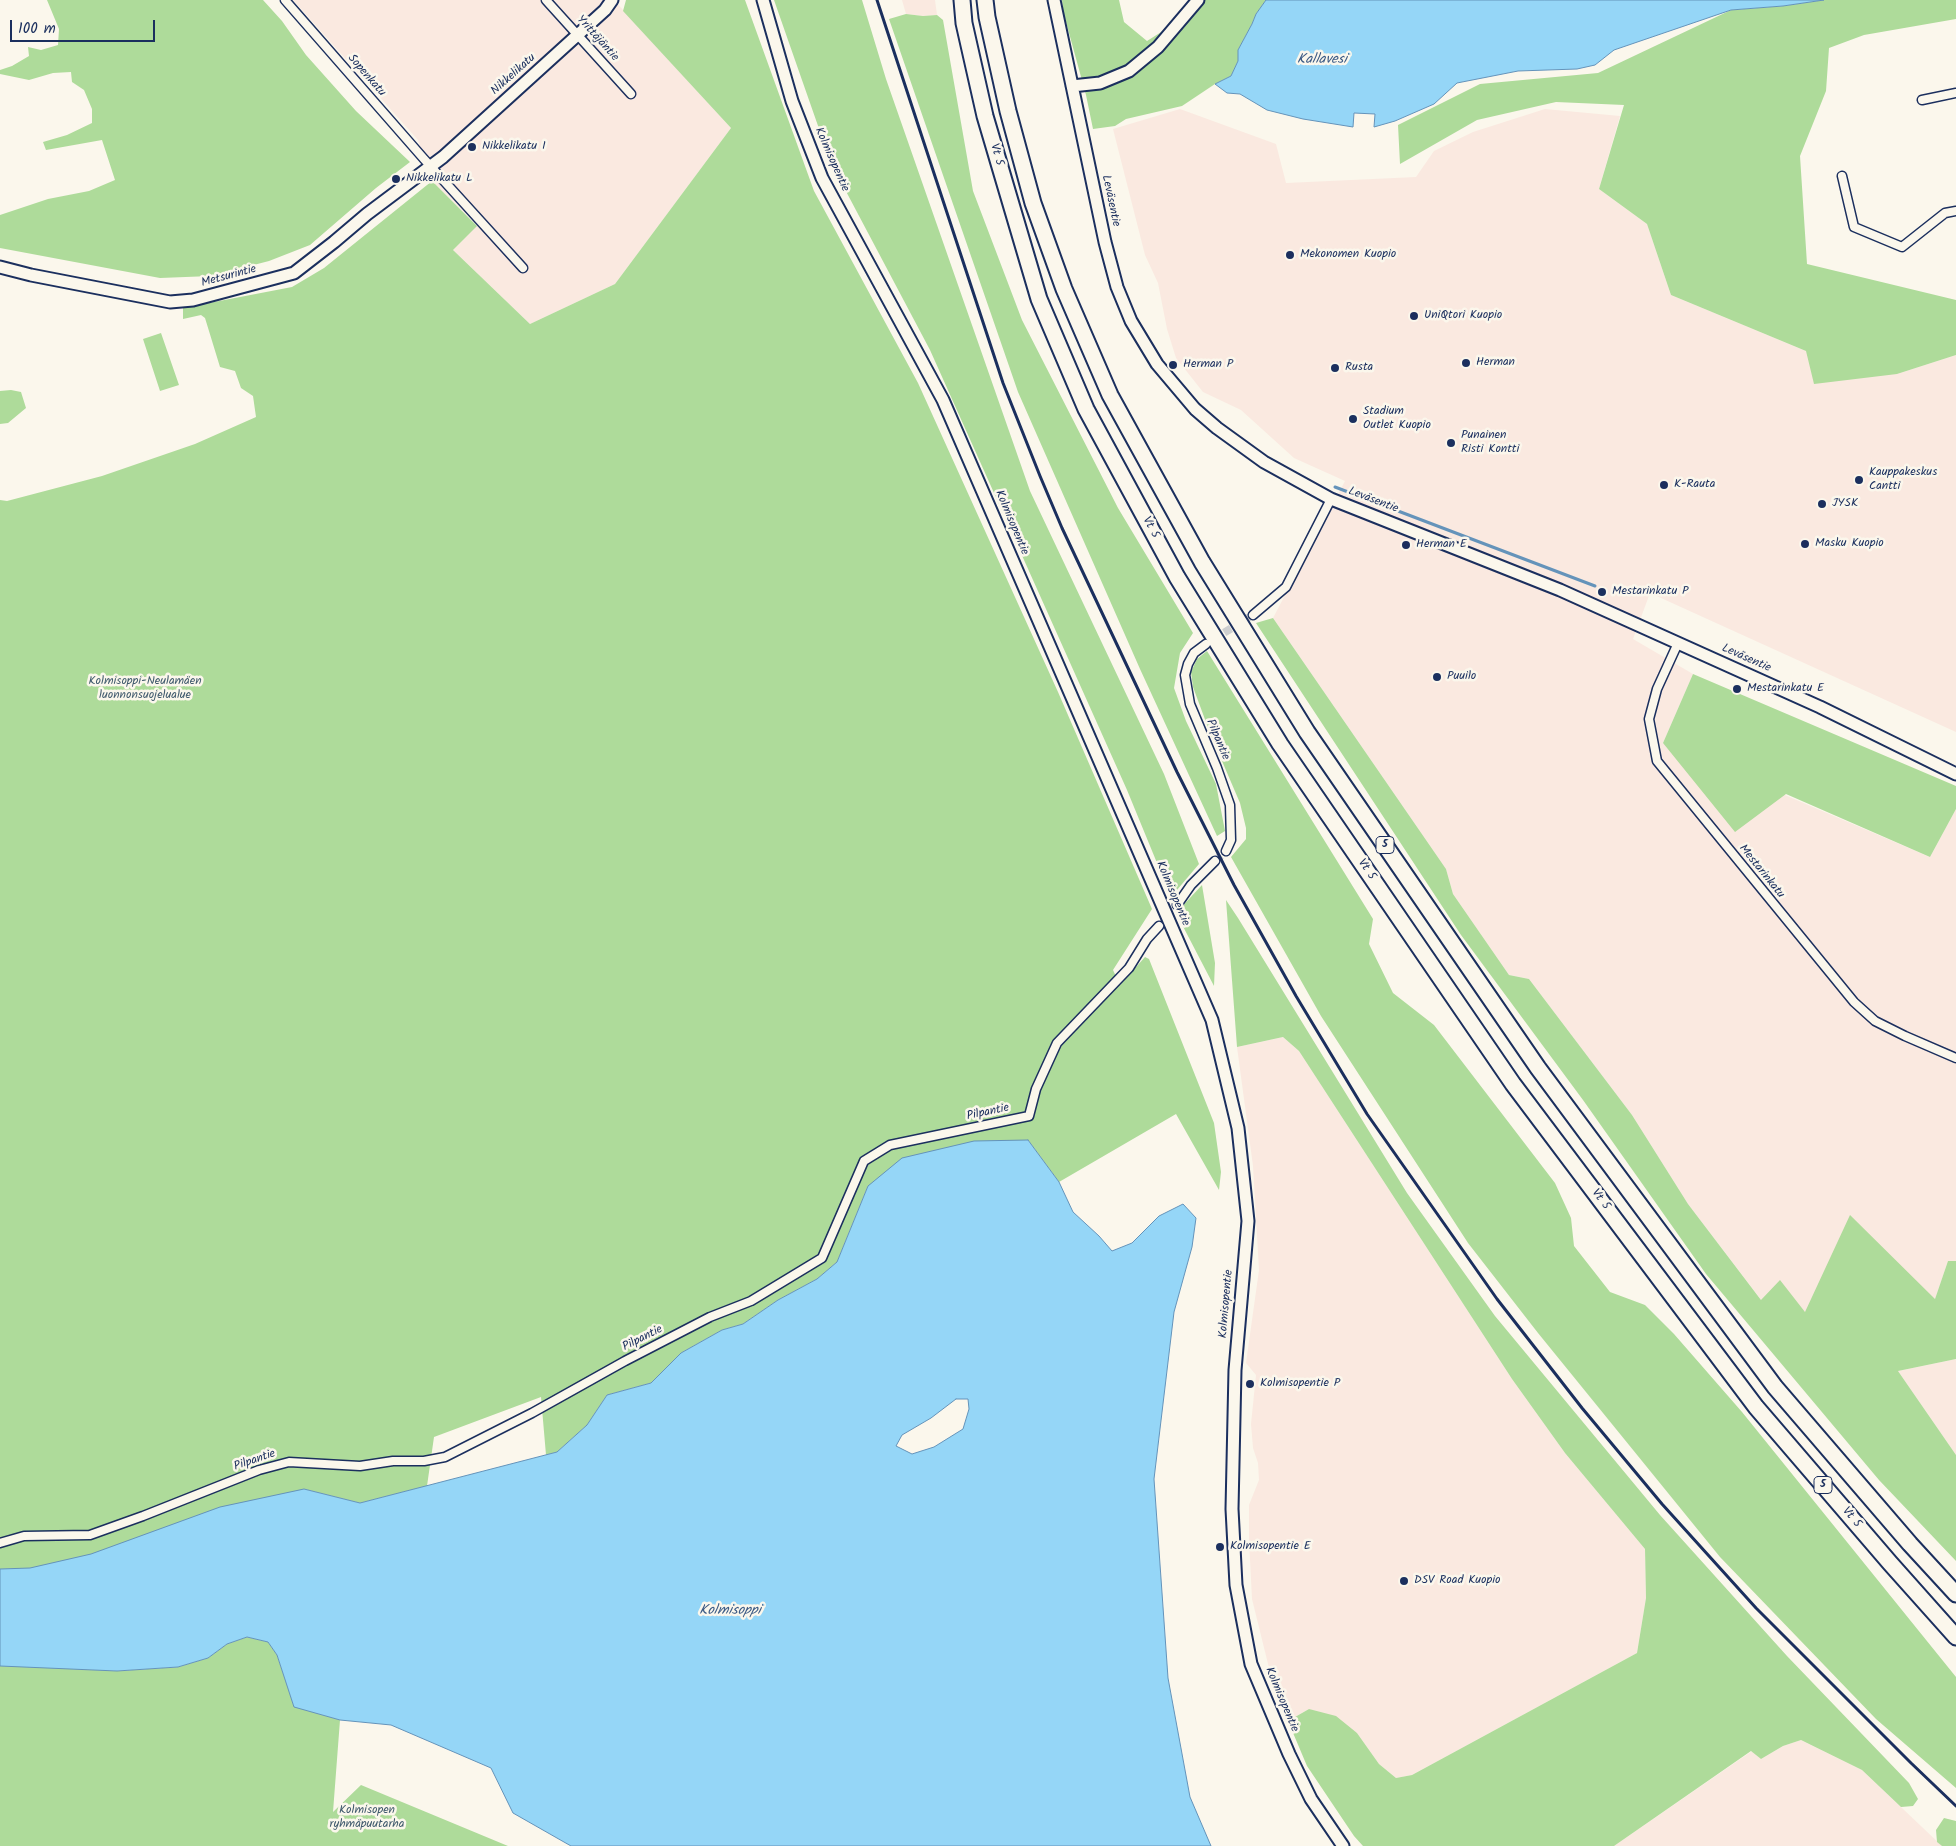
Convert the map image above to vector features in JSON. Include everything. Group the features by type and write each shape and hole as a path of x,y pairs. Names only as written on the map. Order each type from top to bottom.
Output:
{"highway":[{"name":"Vt 5","path":"962,0 964,23 985,116 1039,299 1086,409 1177,577 1280,744 1513,1084 1756,1407 1956,1637"},
{"name":"Vt 5","path":"985,0 987,18 1008,111 1033,203 1064,289 1110,396 1202,562 1307,732 1538,1068 1775,1387 1956,1594"},
{"path":"1890,1563 1956,1643"}],"main road":[{"name":"Nikkelikatu","path":"431,167 578,36 606,10 612,0"},
{"name":"Kolmisopentie","path":"764,0 792,101 822,178 943,400 1212,1020 1238,1128 1248,1221 1236,1370 1232,1509 1236,1585 1251,1664 1289,1754 1311,1799 1343,1846"},
{"name":"Leväsentie","path":"1054,0 1105,242 1130,321 1142,343 1174,386 1195,409 1217,428 1264,462 1331,499 1560,590 1820,706 1956,774"},
{"path":"1072,86 1100,82 1129,71 1158,47 1192,3"},
{"name":"Metsurintie","path":"0,267 31,275 170,302 193,300 294,272 367,214 431,167"}],"street":[{"name":"Sopenkatu","path":"284,0 523,268"},
{"name":"Yrittäjäntie","path":"546,0 631,94"},
{"path":"1922,100 1956,93"},
{"path":"1842,176 1854,227 1902,247 1945,213 1956,211"},
{"path":"1253,615 1286,586 1331,499"},
{"name":"Mestarinkatu","path":"1678,643 1657,689 1649,718 1657,761 1854,1002 1875,1021 1956,1058"},
{"name":"Pilpantie","path":"1206,644 1194,653 1185,675 1190,704 1217,768 1230,805 1231,840 1226,851"},
{"path":"1177,905 1191,885 1215,861"},
{"name":"Pilpantie","path":"0,1543 24,1536 90,1535 259,1470 289,1462 360,1466 424,1461 445,1457 555,1401 625,1361 710,1317 751,1301 822,1258 864,1161 890,1145 1029,1116 1036,1089 1057,1043 1129,968 1147,939 1159,926"}],"shaded area":[{"path":"293,0 614,0 731,128 615,284 530,324 453,250 477,225 432,181 418,140"},
{"path":"902,0 935,0 937,15 906,14"},
{"path":"1180,109 1276,144 1286,183 1416,177 1434,151 1473,132 1545,109 1620,116 1599,189 1647,224 1671,295 1806,351 1897,374 1956,355 1956,732 1650,593 1633,639 1693,674 1663,743 1930,857 1956,809 1956,1261 1948,1261 1935,1299 1805,1312 1762,1301 1688,1204 1632,1115 1529,979 1509,975 1453,894 1446,869 1273,618 1345,481 1294,458 1241,410 1203,392 1176,358 1167,329 1158,283 1145,255 1113,129"},
{"path":"1283,1037 1299,1051 1512,1379 1565,1453 1645,1549 1646,1598 1637,1653 1412,1775 1396,1778 1379,1764 1357,1733 1309,1709 1288,1721 1270,1672 1252,1599 1249,1505 1259,1480 1251,1424 1256,1375 1246,1363 1259,1270 1253,1166 1237,1047"},
{"path":"1956,1359 1956,1455 1898,1371"},
{"path":"1801,1740 1862,1770 1942,1846 1614,1846 1752,1751 1761,1759 1783,1746"}],"green space":[{"path":"47,0 263,0 282,21 306,55 356,111 410,162 376,188 310,245 269,261 211,276 160,278 0,248 0,215 48,199 89,191 115,180 102,140 46,150 43,142 67,135 92,123 92,109 84,90 72,82 71,72 53,73 29,80 0,74 0,70 12,66 29,56 28,47 41,50 58,45 59,29"},
{"name":"Kolmisoppi-Neulamäen luonnonsuojelualue","path":"626,0 745,0 814,191 918,383 1058,692 1152,909 1113,970 1120,985 1145,957 1149,959 1214,1123 1221,1172 1219,1190 1176,1114 1059,1182 1028,1140 868,1186 837,1262 817,1279 778,1300 743,1324 722,1330 681,1353 651,1383 607,1395 587,1425 557,1452 546,1455 541,1397 434,1437 427,1486 360,1503 304,1489 0,1610 0,500 7,501 102,476 195,444 256,417 253,396 241,388 235,371 220,367 205,318 201,315 183,319 183,308 292,287 324,268 432,181 477,226 453,250 530,324 615,284 731,128 623,11"},
{"path":"774,0 862,0 886,79 1030,491 1164,774 1199,864 1171,897 1127,790 930,350 831,163"},
{"path":"1062,0 1119,0 1124,22 1147,41 1196,10 1205,0 1266,0 1256,14 1238,50 1238,61 1231,76 1215,84 1182,106 1126,119 1115,126 1093,129 1086,95 1063,11"},
{"path":"1824,0 1956,0 1956,19 1864,35 1829,48 1826,91 1800,156 1807,264 1956,300 1956,355 1897,374 1814,384 1806,351 1671,295 1647,224 1599,189 1624,105 1556,102 1477,120 1400,164 1398,125 1480,84 1598,73 1731,10 1783,6"},
{"path":"906,14 937,15 943,20 973,191 1022,320 1118,508 1193,633 1180,653 1174,688 1186,721 1216,784 1225,831 1217,836 1140,669 1018,392 889,19"},
{"path":"161,333 179,385 160,391 143,339"},
{"path":"11,390 21,392 26,408 8,423 0,424 0,391"},
{"path":"1273,618 1446,869 1453,894 1509,975 1529,979 1632,1115 1688,1204 1761,1300 1780,1280 1805,1312 1850,1215 1935,1299 1948,1261 1956,1261 1956,1359 1898,1371 1956,1455 1956,1561 1879,1480 1706,1274 1583,1100 1461,935 1256,623"},
{"path":"1207,651 1373,919 1369,944 1393,993 1434,1025 1555,1183 1571,1218 1574,1246 1610,1292 1645,1305 1674,1334 1742,1412 1956,1677 1956,1788 1876,1719 1720,1557 1538,1333 1468,1243 1321,1016 1231,857 1246,839 1246,828 1240,803 1210,733 1193,687 1191,672 1197,659"},
{"path":"1693,674 1956,786 1956,809 1930,857 1786,794 1735,832 1663,743"},
{"path":"1202,885 1215,963 1214,986 1176,913"},
{"path":"1226,900 1407,1193 1495,1316 1660,1515 1787,1656 1909,1783 1918,1799 1913,1806 1901,1807 1862,1770 1801,1740 1783,1746 1761,1759 1751,1751 1614,1846 1363,1846 1354,1836 1307,1766 1288,1721 1309,1709 1336,1716 1357,1733 1379,1764 1396,1778 1412,1775 1637,1653 1646,1598 1645,1549 1565,1453 1512,1379 1299,1051 1283,1037 1237,1047"},
{"name":"Kolmisopen ryhmäpuutarha","path":"247,1637 268,1642 277,1655 294,1706 340,1720 333,1812 361,1785 508,1846 0,1846 0,1661 117,1671 178,1667 208,1658 227,1644"},
{"path":"1944,1818 1956,1821 1956,1846 1942,1846 1937,1842 1936,1830"}],"water":[{"name":"Kallavesi","path":"1266,0 1824,0 1783,6 1731,10 1614,50 1595,65 1577,69 1518,71 1457,83 1434,104 1395,121 1374,127 1375,114 1354,113 1353,127 1303,119 1267,110 1240,94 1227,93 1215,84 1231,76 1238,61 1238,50 1256,14"},
{"name":"Kolmisoppi","path":"1028,1140 1059,1182 1073,1212 1112,1251 1132,1243 1159,1216 1183,1204 1196,1218 1192,1247 1174,1312 1154,1479 1168,1678 1190,1797 1211,1846 571,1846 513,1813 491,1768 391,1725 340,1720 294,1707 277,1655 268,1642 247,1637 227,1644 208,1658 178,1667 117,1671 0,1666 0,1569 30,1568 91,1554 220,1507 304,1489 360,1503 557,1452 587,1425 607,1395 651,1383 681,1353 722,1330 743,1324 778,1300 817,1279 837,1262 868,1186 902,1158 974,1141","holes":["956,1399 968,1399 969,1409 963,1429 934,1447 912,1454 896,1446 902,1435 931,1418"]}],"waterway":[{"path":"1335,487 1595,586"}],"tunnel":[{"path":"1214,639 1253,615"},
{"path":"1215,861 1226,851"}],"railway":[{"path":"877,0 1003,383 1040,476 1062,528 1177,772 1234,885 1296,996 1367,1114 1497,1299 1582,1408 1662,1504 1756,1608 1956,1806"}],"place":[{"name":"Nikkelikatu I","path":"472,147"},
{"name":"Nikkelikatu L","path":"396,179"},
{"name":"Mekonomen Kuopio","path":"1290,255"},
{"name":"UniQtori Kuopio","path":"1414,316"},
{"name":"Herman","path":"1466,363"},
{"name":"Herman P","path":"1173,365"},
{"name":"Rusta","path":"1335,368"},
{"name":"Stadium Outlet Kuopio","path":"1353,419"},
{"name":"Punainen Risti Kontti","path":"1451,443"},
{"name":"Kauppakeskus Cantti","path":"1859,480"},
{"name":"K-Rauta","path":"1664,485"},
{"name":"JYSK","path":"1822,504"},
{"name":"Masku Kuopio","path":"1805,544"},
{"name":"Herman E","path":"1406,545"},
{"name":"Mestarinkatu P","path":"1602,592"},
{"name":"Puuilo","path":"1437,677"},
{"name":"Mestarinkatu E","path":"1737,689"},
{"name":"Kolmisopentie P","path":"1250,1384"},
{"name":"Kolmisopentie E","path":"1220,1547"},
{"name":"DSV Road Kuopio","path":"1404,1581"}]}
